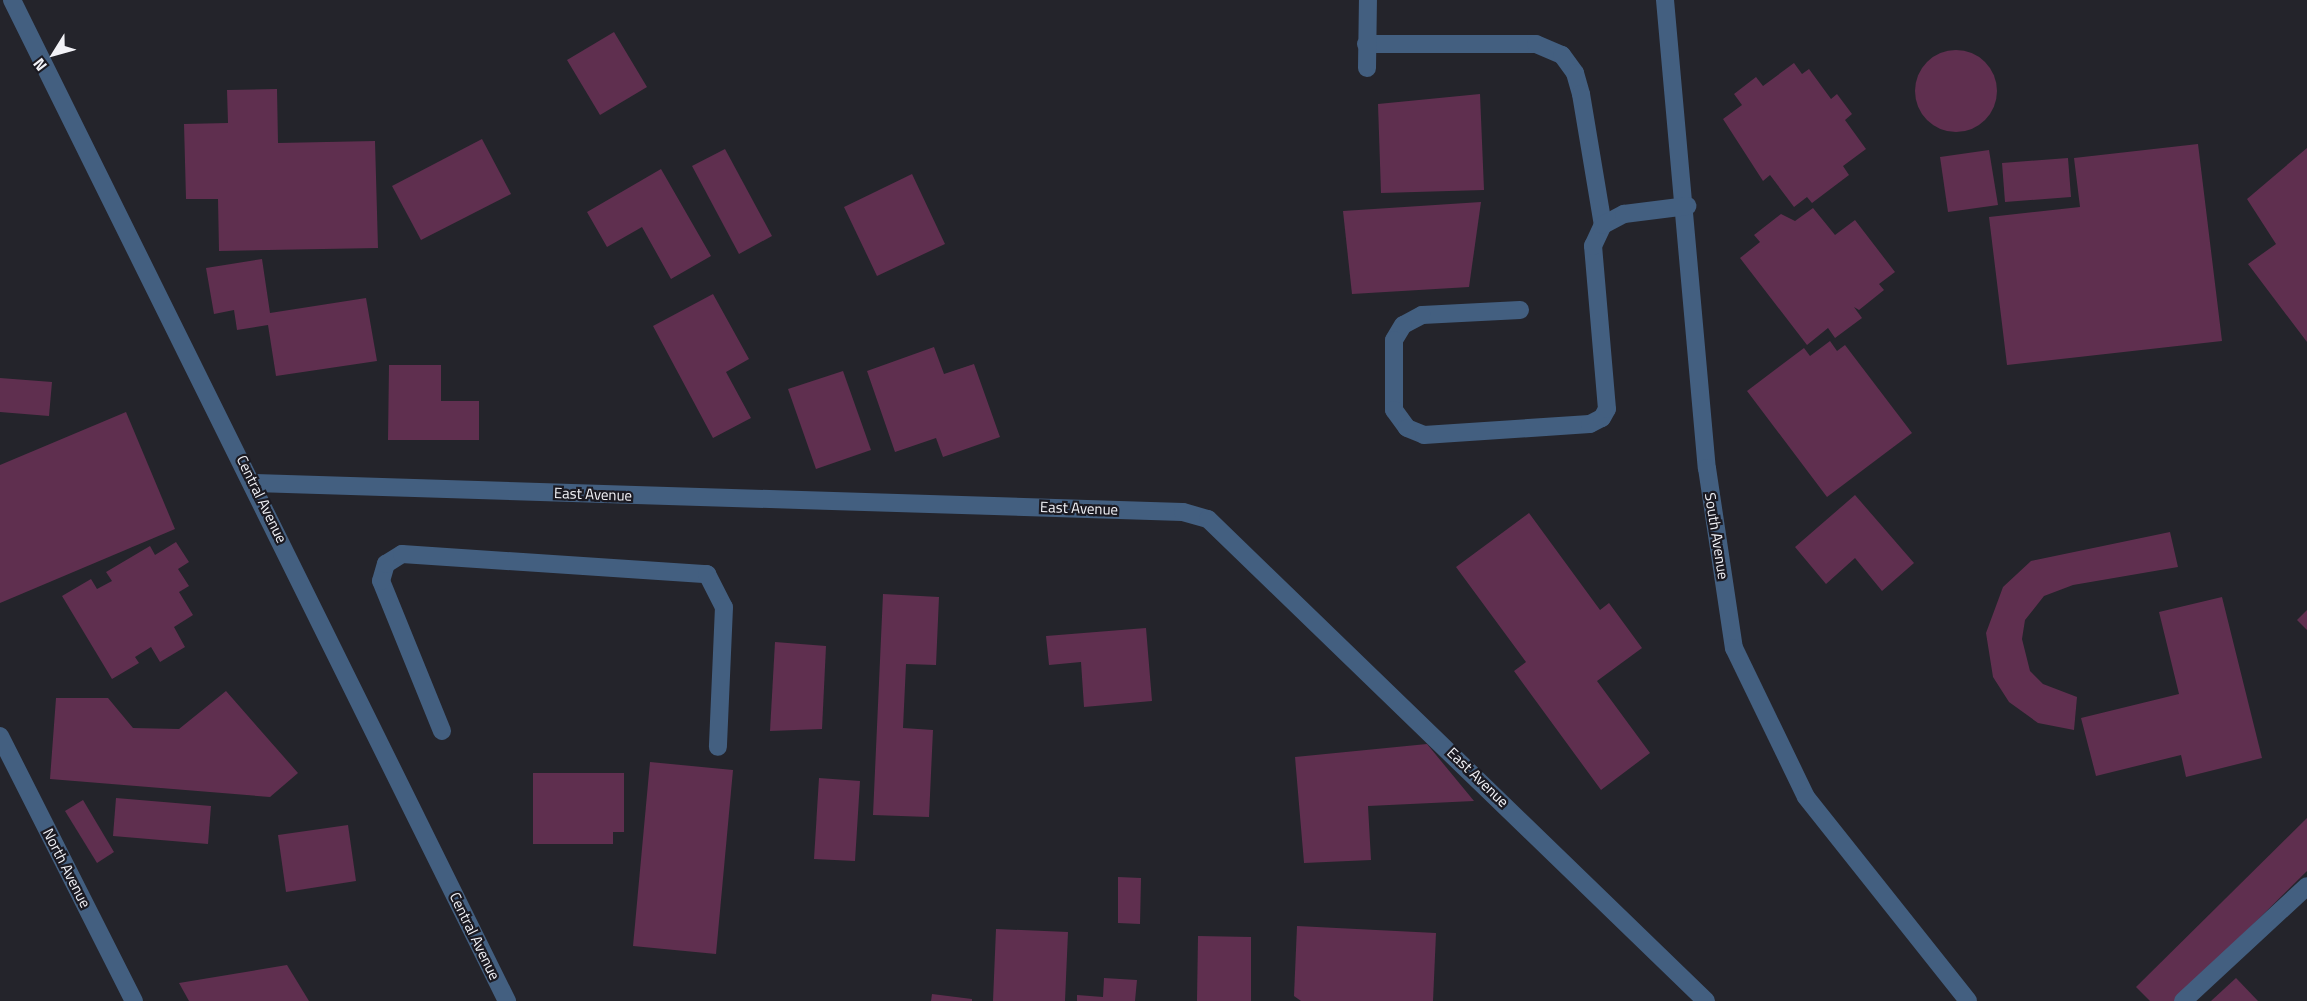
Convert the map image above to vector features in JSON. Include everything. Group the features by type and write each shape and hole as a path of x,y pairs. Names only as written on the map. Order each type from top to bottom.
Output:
{"street":[{"name":"Central Avenue","path":"12,0 255,483 507,1001"},
{"path":"1367,68 1368,0"},
{"name":"South Avenue","path":"1665,0 1687,206 1707,468 1734,648 1806,797 1968,1001"},
{"path":"1366,44 1536,44 1562,55 1575,73 1581,94 1603,225 1593,246 1607,409 1602,418 1590,424 1424,435 1407,428 1394,410 1394,339 1403,325 1422,315 1520,310"},
{"path":"1603,225 1624,214 1687,206"},
{"name":"East Avenue","path":"255,483 1171,511 1208,519 1706,1001"},
{"path":"442,731 381,581 386,564 402,554 707,574 724,607 718,747"},
{"name":"North Avenue","path":"0,736 134,1001"},
{"path":"2183,1001 2307,886"}],"building":[{"path":"614,32 647,87 600,115 567,60"},
{"path":"1956,50 1972,53 1985,62 1994,75 1997,91 1994,107 1985,120 1972,129 1956,132 1940,129 1927,120 1918,107 1915,91 1918,75 1927,62 1940,53"},
{"path":"1794,63 1802,74 1809,69 1831,99 1837,94 1852,114 1845,120 1866,149 1843,166 1849,175 1812,203 1807,197 1794,207 1770,175 1763,181 1723,119 1742,105 1734,94 1756,77 1763,86"},
{"path":"277,89 278,143 375,141 378,248 219,251 218,199 186,199 184,124 228,123 227,90"},
{"path":"1480,94 1484,190 1381,193 1378,104"},
{"path":"482,139 511,194 421,240 392,186"},
{"path":"2198,144 2222,341 2007,365 1989,217 2080,207 2074,158"},
{"path":"2307,148 2307,342 2248,264 2276,244 2247,199"},
{"path":"725,149 772,236 739,254 692,166"},
{"path":"1989,150 1998,205 1948,212 1940,157"},
{"path":"2068,158 2071,197 2005,202 2002,163"},
{"path":"661,169 711,256 671,279 642,227 607,247 587,212"},
{"path":"912,174 945,244 877,276 844,207"},
{"path":"1481,202 1469,287 1352,294 1343,211"},
{"path":"1813,208 1835,235 1855,220 1895,272 1879,284 1884,290 1859,310 1854,307 1862,318 1835,338 1828,328 1807,345 1740,258 1760,242 1754,235 1781,214 1795,221"},
{"path":"262,259 270,313 366,298 377,361 276,376 268,325 237,330 234,310 214,314 206,268"},
{"path":"713,294 749,359 726,372 751,418 713,438 653,326"},
{"path":"1830,341 1837,351 1845,345 1912,433 1827,497 1747,391 1804,348 1810,356"},
{"path":"934,347 944,374 974,364 1000,437 943,457 936,438 895,452 867,371"},
{"path":"389,365 441,365 441,401 479,401 479,440 388,440"},
{"path":"843,371 871,450 816,469 788,389"},
{"path":"0,378 52,382 49,416 0,412"},
{"path":"126,412 175,529 0,603 0,465"},
{"path":"1855,495 1914,563 1882,591 1855,558 1826,584 1795,547"},
{"path":"1529,513 1600,610 1609,603 1642,648 1597,681 1650,753 1601,790 1514,671 1526,662 1456,567"},
{"path":"2170,532 2178,567 2073,585 2044,596 2025,620 2022,639 2030,671 2043,684 2077,697 2074,730 2038,723 2009,702 1993,677 1986,633 2003,587 2031,561"},
{"path":"176,542 189,562 178,569 189,586 179,592 193,615 174,627 185,647 160,662 151,647 135,657 139,663 112,679 62,596 91,579 97,589 112,581 106,572 150,546 155,555"},
{"path":"883,594 939,597 936,665 906,664 903,728 933,730 929,817 873,815"},
{"path":"2222,597 2262,758 2186,777 2181,755 2096,776 2081,718 2179,694 2159,612"},
{"path":"2307,610 2307,630 2297,620"},
{"path":"1146,628 1152,701 1084,707 1081,662 1049,665 1046,636"},
{"path":"775,642 826,646 822,729 770,731"},
{"path":"226,691 298,773 270,797 50,779 56,698 108,698 133,728 179,729"},
{"path":"1427,744 1474,801 1368,806 1371,860 1304,863 1295,757"},
{"path":"650,762 733,770 716,954 633,946"},
{"path":"533,773 624,773 624,832 613,832 613,844 533,844"},
{"path":"819,778 860,781 855,861 814,859"},
{"path":"116,798 211,806 208,844 113,836"},
{"path":"83,800 114,852 97,863 65,811"},
{"path":"2307,818 2307,871 2176,1001 2150,1001 2136,987"},
{"path":"348,825 356,881 286,892 278,835"},
{"path":"1118,877 1141,878 1140,924 1118,923"},
{"path":"1297,926 1436,933 1433,1001 1301,1001 1294,996"},
{"path":"996,929 1068,932 1065,1001 993,1001"},
{"path":"1198,936 1251,937 1251,1001 1197,1001"},
{"path":"287,965 309,1001 189,1001 179,983"},
{"path":"1104,978 1137,980 1135,1001 1077,1001 1077,995 1103,997"},
{"path":"2236,978 2258,1001 2211,1001"},
{"path":"932,994 972,999 972,1001 931,1001"}]}
